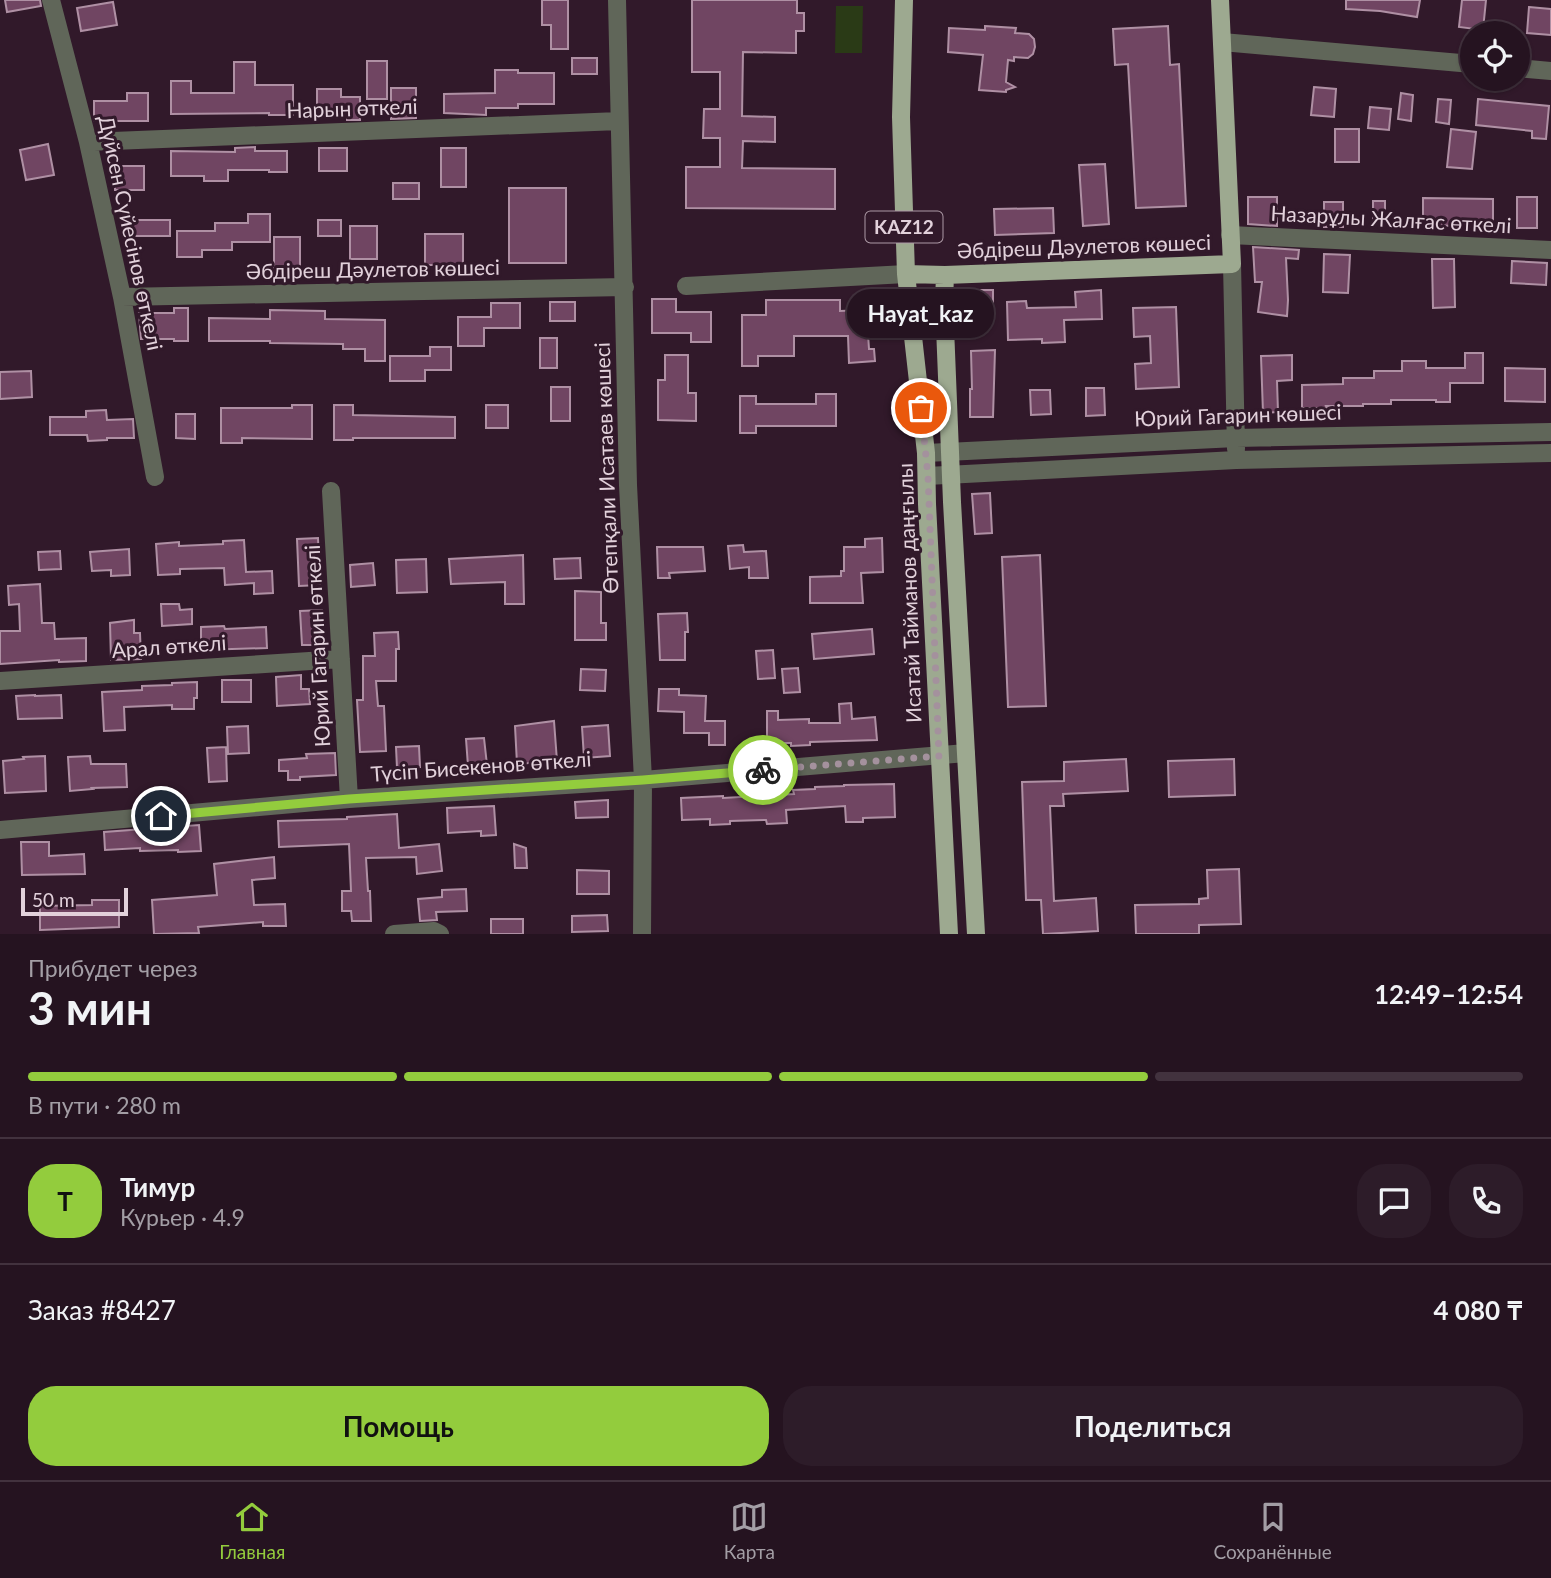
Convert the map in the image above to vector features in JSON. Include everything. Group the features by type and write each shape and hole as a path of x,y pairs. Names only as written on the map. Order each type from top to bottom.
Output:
{"main road":[{"name":"Исатай Тайманов даңғылы","path":"904,0 901,117 906,274 928,476 949,934"},
{"path":"1220,0 1232,264"},
{"name":"Әбдіреш Дәулетов көшесі","path":"906,274 945,275 1232,264"},
{"path":"945,275 952,502 976,934"}],"street":[{"name":"Дүйсен Сүйесінов өткелі","path":"51,0 88,142 122,297 155,477"},
{"name":"Өтепқали Исатаев көшесі","path":"617,0 628,485 643,780 642,934"},
{"path":"1222,42 1460,63"},
{"path":"1530,69 1551,71"},
{"name":"Нарын өткелі","path":"88,142 619,121"},
{"name":"Назарұлы Жалғас өткелі","path":"1230,235 1551,250"},
{"path":"1232,264 1236,460"},
{"name":"Әбдіреш Дәулетов көшесі","path":"686,286 906,274"},
{"name":"Әбдіреш Дәулетов көшесі","path":"122,297 625,287"},
{"name":"Юрий Гагарин көшесі","path":"926,453 1236,438 1551,432"},
{"name":"Юрий Гагарин көшесі","path":"928,476 1236,460 1551,453"},
{"name":"Юрий Гагарин өткелі","path":"331,491 349,799"},
{"name":"Арал өткелі","path":"0,681 341,659"},
{"name":"Түсіп Бисекенов өткелі","path":"0,830 349,799 643,780 966,753"},
{"path":"394,934 434,931 440,934"}],"green space":[{"path":"836,6 863,6 862,53 835,53"}],"building":[{"path":"5,0 40,0 41,6 7,12"},
{"path":"542,0 568,0 568,49 551,49 551,25 542,25"},
{"path":"692,0 797,0 797,13 804,13 804,31 796,31 796,53 743,52 742,116 775,117 775,142 743,141 742,168 835,169 835,209 686,208 686,167 720,167 720,138 703,138 704,109 720,109 720,72 692,72"},
{"path":"1346,0 1420,0 1417,17 1346,9"},
{"path":"1462,0 1486,0 1484,21 1460,21 1459,27"},
{"path":"113,2 117,25 81,31 77,8"},
{"path":"1529,7 1551,9 1551,35 1530,33"},
{"path":"985,26 1016,28 1015,33 1029,34 1034,39 1033,54 1028,58 1014,57 1014,61 1008,60 1006,82 1015,87 1006,92 979,90 983,55 948,52 949,28 985,30"},
{"path":"1168,26 1170,65 1179,64 1186,206 1136,208 1128,64 1115,65 1113,29"},
{"path":"572,58 597,58 597,74 572,74"},
{"path":"367,61 387,61 387,99 367,99"},
{"path":"234,62 255,62 255,85 293,85 293,115 171,114 171,81 191,81 191,93 234,93"},
{"path":"495,70 554,73 554,104 518,104 518,108 486,108 486,115 444,113 444,94 495,93"},
{"path":"1314,87 1336,89 1334,117 1311,115"},
{"path":"391,88 416,88 416,118 391,119"},
{"path":"317,89 341,89 341,97 360,97 360,120 347,120 347,112 317,112"},
{"path":"127,93 148,93 148,121 94,121 94,101 127,101"},
{"path":"1401,93 1413,95 1411,121 1398,119"},
{"path":"1438,99 1451,100 1449,124 1436,122"},
{"path":"1478,99 1549,106 1546,139 1532,138 1532,131 1476,125"},
{"path":"1370,107 1391,109 1389,130 1368,128"},
{"path":"1335,129 1359,129 1359,162 1335,162"},
{"path":"1451,129 1476,132 1472,169 1447,167"},
{"path":"48,144 54,175 26,180 20,150"},
{"path":"255,147 255,151 287,151 287,172 228,170 228,181 204,181 204,176 171,176 171,151 235,152 235,148"},
{"path":"319,148 347,148 347,171 319,171"},
{"path":"441,148 466,148 466,187 441,187"},
{"path":"1105,164 1109,224 1083,226 1079,165"},
{"path":"115,166 144,166 144,190 115,190"},
{"path":"393,183 419,183 419,199 393,199"},
{"path":"509,188 566,188 566,263 509,263"},
{"path":"1248,197 1277,197 1277,226 1248,224"},
{"path":"1517,197 1537,197 1537,228 1517,228"},
{"path":"1423,198 1493,199 1493,227 1423,225"},
{"path":"1373,201 1385,201 1385,224 1373,224"},
{"path":"1324,202 1343,202 1343,227 1324,227"},
{"path":"1053,208 1054,233 995,235 994,209"},
{"path":"248,214 270,214 270,242 232,242 232,250 202,250 202,257 177,257 177,231 215,231 215,223 248,223"},
{"path":"130,220 170,220 170,236 130,236"},
{"path":"318,220 341,220 341,236 318,236"},
{"path":"350,226 377,226 377,259 350,259"},
{"path":"425,234 463,234 463,265 425,265"},
{"path":"274,237 300,237 300,270 274,270"},
{"path":"1253,247 1299,250 1298,259 1286,258 1287,316 1258,312 1262,282 1255,282"},
{"path":"1324,254 1350,255 1348,293 1323,292"},
{"path":"1432,259 1454,259 1455,307 1433,308"},
{"path":"1512,261 1547,263 1546,285 1511,283"},
{"path":"965,290 993,290 993,309 966,310"},
{"path":"1101,290 1102,319 1064,320 1065,342 1042,343 1042,339 1008,340 1007,302 1026,301 1027,308 1076,307 1075,292"},
{"path":"652,299 676,299 676,312 711,312 711,342 691,342 691,333 652,333"},
{"path":"766,300 840,300 840,311 862,310 863,334 868,334 869,349 874,349 875,361 849,363 848,336 794,336 794,356 758,356 758,366 742,366 742,315 766,315"},
{"path":"550,302 575,302 575,321 550,321"},
{"path":"491,303 520,303 520,328 484,328 484,346 458,346 458,317 491,317"},
{"path":"1176,307 1179,387 1136,389 1135,364 1151,363 1150,336 1134,337 1133,308"},
{"path":"174,308 188,308 188,341 141,339 139,313 174,313"},
{"path":"270,310 325,311 325,319 385,320 385,361 365,361 365,349 343,349 343,344 209,341 209,318 270,319"},
{"path":"540,338 557,338 557,368 540,368"},
{"path":"430,347 451,347 451,370 425,370 425,381 390,381 390,356 430,356"},
{"path":"995,350 993,417 970,417 971,351"},
{"path":"1465,353 1483,353 1483,383 1450,383 1450,402 1391,400 1391,404 1302,408 1302,385 1343,384 1343,378 1374,378 1374,371 1402,371 1402,361 1426,361 1426,368 1465,368"},
{"path":"665,355 688,355 688,393 696,393 696,421 658,420 658,380 665,380"},
{"path":"1292,355 1292,380 1277,381 1278,412 1263,413 1261,356"},
{"path":"1505,368 1545,369 1545,402 1505,401"},
{"path":"31,371 32,397 0,399 0,372"},
{"path":"551,387 570,387 570,421 551,421"},
{"path":"1086,388 1104,388 1105,415 1086,416"},
{"path":"1030,390 1050,390 1051,414 1031,415"},
{"path":"816,394 836,394 836,426 756,426 756,433 740,433 740,396 756,396 756,404 816,404"},
{"path":"292,405 312,405 312,439 242,438 242,443 221,443 221,408 292,408"},
{"path":"334,405 353,405 353,415 455,417 455,438 334,440"},
{"path":"486,405 508,405 508,428 486,428"},
{"path":"106,410 107,420 133,419 134,438 88,441 87,435 50,435 50,417 86,417 86,411"},
{"path":"176,414 195,414 195,439 176,438"},
{"path":"990,493 992,533 975,534 972,494"},
{"path":"318,538 320,585 299,586 297,539"},
{"path":"882,538 883,572 861,573 863,603 810,603 810,577 841,576 841,571 844,571 844,547 865,547 865,539"},
{"path":"244,540 246,572 272,571 273,593 254,594 254,583 225,585 224,568 180,569 180,574 158,575 156,544 223,544 223,541"},
{"path":"743,545 744,552 766,551 768,578 749,578 749,567 730,569 728,546"},
{"path":"657,547 703,547 705,571 669,573 670,578 658,578"},
{"path":"129,549 130,575 111,576 111,570 92,571 90,552"},
{"path":"60,551 61,569 39,570 38,552"},
{"path":"523,555 524,604 505,604 505,582 451,584 449,559"},
{"path":"1040,555 1046,706 1008,707 1002,557"},
{"path":"580,558 581,578 555,579 554,559"},
{"path":"426,559 427,592 397,593 396,560"},
{"path":"373,563 375,585 351,587 350,565"},
{"path":"40,584 42,623 54,623 55,639 86,638 86,661 0,664 0,631 20,631 19,604 9,605 8,586"},
{"path":"575,591 601,592 601,623 606,623 606,640 575,640"},
{"path":"161,604 179,604 180,610 192,609 192,624 162,626"},
{"path":"322,610 324,645 302,645 300,611"},
{"path":"687,613 685,660 660,660 658,614"},
{"path":"134,620 134,633 140,633 141,659 111,660 110,623"},
{"path":"224,626 225,629 266,627 267,648 201,650 201,627"},
{"path":"872,629 874,654 814,659 812,634"},
{"path":"398,632 396,681 376,681 378,706 384,706 386,751 360,752 357,700 363,700 363,656 375,656 374,633"},
{"path":"773,650 775,678 758,679 756,651"},
{"path":"798,668 800,692 784,693 782,669"},
{"path":"581,669 606,670 605,691 580,690"},
{"path":"301,675 301,689 309,689 310,704 277,706 276,677"},
{"path":"222,680 251,680 251,702 222,702"},
{"path":"197,682 194,709 172,709 172,705 124,707 125,730 104,731 102,692 142,690 142,686"},
{"path":"659,689 679,689 679,695 706,696 705,721 725,721 725,745 709,745 709,733 684,733 684,712 658,711"},
{"path":"61,695 62,718 18,719 16,696"},
{"path":"851,703 852,719 875,717 877,740 810,742 810,745 791,746 791,743 767,743 767,711 778,711 778,720 809,719 809,723 840,723 839,704"},
{"path":"554,721 557,761 517,764 515,726"},
{"path":"608,725 610,756 584,758 582,727"},
{"path":"248,726 249,753 228,754 227,727"},
{"path":"484,738 487,765 468,766 466,739"},
{"path":"419,746 420,767 397,768 396,747"},
{"path":"226,747 227,781 209,782 207,748"},
{"path":"335,753 336,775 288,780 288,771 279,771 279,760 307,758 306,754"},
{"path":"45,756 46,791 5,793 3,761"},
{"path":"90,756 91,764 126,764 127,787 70,791 68,757"},
{"path":"1126,759 1128,791 1063,794 1064,806 1050,806 1054,901 1096,898 1098,931 1043,934 1041,900 1026,900 1022,782 1064,781 1064,762"},
{"path":"1234,759 1235,795 1169,797 1168,761"},
{"path":"894,784 895,817 863,818 863,822 846,822 845,806 786,810 787,823 767,824 766,820 730,821 730,824 710,825 710,819 682,820 681,798 794,794 793,790 815,787"},
{"path":"608,800 608,817 576,818 575,802"},
{"path":"494,806 496,835 481,836 481,831 448,833 447,808"},
{"path":"397,814 399,848 439,844 442,871 417,874 416,857 366,858 371,921 352,921 351,911 342,911 342,891 351,891 349,844 279,847 278,821"},
{"path":"199,825 201,851 140,851 140,848 105,850 104,832"},
{"path":"21,842 49,842 49,856 84,854 85,874 22,875"},
{"path":"514,844 526,848 527,868 515,868"},
{"path":"274,857 275,878 252,880 254,905 285,904 286,926 263,926 263,922 198,927 199,933 154,934 152,900 217,895 214,864"},
{"path":"1239,869 1241,924 1199,925 1199,934 1136,934 1135,905 1199,904 1199,899 1208,898 1207,870"},
{"path":"577,870 609,871 609,894 577,894"},
{"path":"466,889 467,911 436,912 437,920 420,921 418,899 442,897 442,890"},
{"path":"92,900 119,900 119,927 40,930 40,906 92,905"},
{"path":"607,915 608,931 572,932 572,916"},
{"path":"491,919 523,919 523,934 491,934"}],"way so far":[{"path":"763,770 939,756 928,476 921,408"}],"place":[{"name":"Hayat_kaz","path":"921,408"}],"route":[{"path":"161,816 349,799 763,770"}]}
